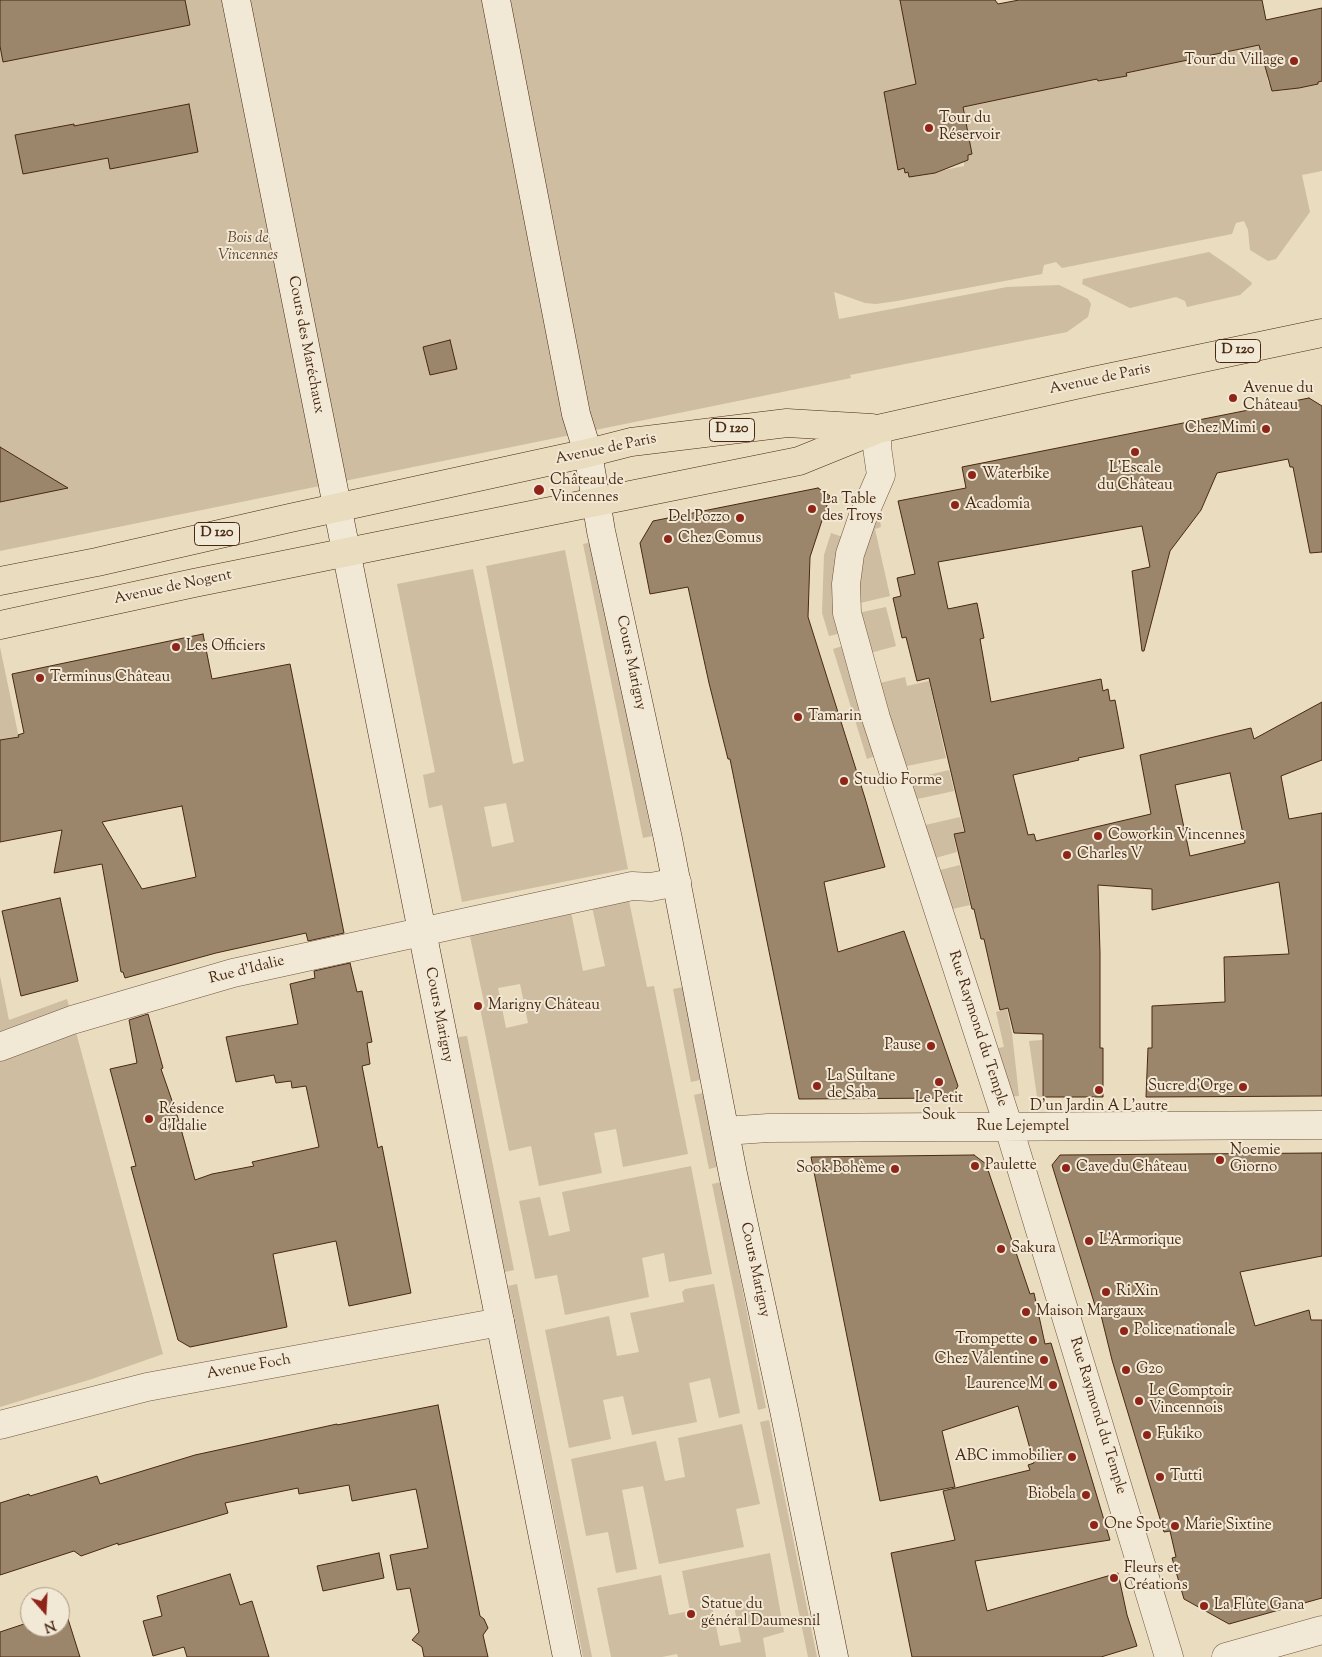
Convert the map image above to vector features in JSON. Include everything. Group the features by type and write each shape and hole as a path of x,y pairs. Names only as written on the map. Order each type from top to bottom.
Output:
{"main road":[{"name":"Avenue de Paris","path":"347,553 799,461 878,429 1322,333"},
{"name":"Avenue de Paris","path":"335,495 585,443 631,442 787,423 878,429"},
{"name":"D 120","path":"0,581 97,562 335,495"},
{"name":"Avenue de Nogent","path":"0,625 194,583 347,553"}],"street":[{"name":"Cours des Maréchaux","path":"236,0 347,553"},
{"path":"496,0 576,414 585,443"},
{"name":"Rue Raymond du Temple","path":"878,429 877,447 881,475 862,519 850,554 846,584 847,613 876,718 1009,1128 1170,1657"},
{"name":"Cours Marigny","path":"585,443 677,882 735,1183 784,1410 834,1657"},
{"name":"Cours Marigny","path":"347,553 567,1657"},
{"path":"423,931 632,886 651,887 677,882"},
{"name":"Rue d'Idalie","path":"0,1047 72,1020 233,973 423,931"},
{"name":"Rue Lejemptel","path":"725,1131 778,1128 1322,1125"},
{"name":"Avenue Foch","path":"0,1425 147,1387 500,1322"},
{"path":"1226,1657 1322,1630"}],"green space":[{"name":"Bois de Vincennes","path":"0,0 900,0 918,91 899,88 892,90 885,103 886,108 892,107 896,131 891,133 899,170 904,168 905,173 908,172 910,177 964,166 964,161 968,160 968,155 972,153 962,107 1097,79 1098,81 1126,76 1126,73 1260,45 1269,77 1267,78 1272,91 1313,85 1322,81 1322,171 1302,175 1310,212 1276,259 1268,261 1250,250 1248,230 1244,221 1236,223 1232,234 1062,268 1056,262 1044,265 1042,274 897,301 876,304 865,303 834,292 839,319 1007,287 1059,285 1088,299 1091,304 1088,317 1067,332 850,375 851,378 0,551"},
{"path":"1209,252 1252,284 1240,295 1187,307 1185,301 1176,297 1130,308 1082,284 1083,279"},
{"path":"878,508 881,527 875,529 890,596 856,604 857,569"},
{"path":"831,533 843,537 842,633 829,636 822,613 824,555"},
{"path":"592,542 652,836 643,838 583,544"},
{"path":"565,550 628,869 462,902 442,805 429,808 423,775 435,772 397,584 473,569 513,764 524,761 486,566","holes":["506,803 514,842 492,847 484,807"]},
{"path":"886,607 896,646 870,653 858,613"},
{"path":"846,645 880,754 867,759 833,649"},
{"path":"0,647 35,815 0,841"},
{"path":"905,677 907,686 929,681 946,758 902,767 880,683"},
{"path":"949,770 954,791 913,800 907,780"},
{"path":"960,817 964,832 953,834 957,852 932,859 921,826"},
{"path":"960,865 970,905 948,910 936,871"},
{"path":"616,897 629,901 647,987 654,986 688,1154 623,1167 616,1129 594,1133 602,1173 539,1186 531,1146 509,1151 480,1008 485,1007 468,927 570,907 583,971 605,966 591,902","holes":["520,984 528,1023 506,1028 498,988"]},
{"path":"0,976 9,1020 67,999 163,1354 92,1379 0,1407"},
{"path":"683,987 700,1080 691,1082 673,989"},
{"path":"1007,1009 1012,1033 1019,1096 1007,1097 992,1049 1004,1047 996,1012"},
{"path":"467,1036 514,1270 505,1272 458,1037"},
{"path":"1042,1040 1042,1097 1037,1097 1029,1041"},
{"path":"703,1093 717,1167 709,1169 694,1095"},
{"path":"691,1166 712,1274 669,1282 664,1253 642,1258 649,1297 565,1315 557,1275 535,1279 519,1201 540,1197 549,1236 570,1231 562,1192"},
{"path":"721,1182 766,1408 758,1410 712,1184"},
{"path":"517,1284 592,1657 583,1657 508,1286"},
{"path":"714,1284 740,1413 719,1418 710,1378 689,1383 697,1422 632,1435 623,1396 603,1400 611,1439 569,1448 545,1330 609,1316 617,1356 639,1352 630,1313 684,1302 682,1292 685,1289"},
{"path":"769,1420 817,1657 808,1657 760,1422"},
{"path":"742,1424 760,1504 736,1509 744,1547 659,1564 643,1486 622,1490 637,1569 616,1573 608,1532 586,1536 571,1459 656,1441 665,1481 685,1477 678,1438"},
{"path":"770,1553 784,1632 763,1638 766,1657 678,1657 677,1654 662,1657 611,1657 597,1588 661,1575 669,1615 690,1611 682,1571","holes":["733,1601 741,1642 720,1646 712,1606"]}],"building":[{"path":"0,0 185,0 190,25 3,62 0,46"},
{"path":"900,0 995,0 998,4 1019,0 1262,0 1266,20 1322,8 1322,81 1318,82 1318,84 1299,88 1272,91 1259,45 1126,73 1127,76 1098,81 1097,79 963,107 972,154 968,155 968,160 935,173 909,177 908,172 905,173 904,168 898,170 884,92 916,84"},
{"path":"189,104 198,152 110,169 108,158 23,174 15,135"},
{"path":"450,340 457,369 430,375 423,347"},
{"path":"1309,398 1322,406 1322,552 1310,553 1293,467 1290,467 1288,459 1217,473 1201,510 1170,551 1144,651 1142,651 1132,571 1150,567 1142,526 938,562 948,609 977,603 984,638 980,639 991,702 1101,679 1103,691 1108,689 1110,701 1115,700 1124,748 1013,775 1028,835 1034,834 1036,841 1151,814 1140,755 1251,728 1254,739 1322,702 1322,760 1281,776 1289,819 1322,813 1322,1096 1146,1097 1148,1048 1152,1048 1152,1006 1225,1002 1224,957 1289,954 1279,882 1152,910 1152,889 1098,885 1100,1048 1103,1048 1103,1097 1043,1097 1043,1034 1014,1033 1008,1008 1000,1010 984,939 981,939 974,909 972,909 954,834 965,832 929,678 917,681 906,637 902,638 893,598 901,596 897,578 915,574 898,501 966,488 962,467","holes":["1230,773 1245,843 1190,856 1175,785"]},
{"path":"0,447 68,488 0,502"},
{"path":"818,488 830,496 810,557 808,617 885,867 824,882 838,952 904,931 958,1086 951,1098 799,1099 730,759 728,759 709,683 688,587 650,594 640,543 653,521"},
{"path":"203,634 212,679 290,664 344,933 308,941 306,933 216,953 125,978 123,972 121,972 102,864 54,873 62,830 0,842 0,740 19,737 18,735 24,733 12,674","holes":["182,806 196,877 142,889 102,822"]},
{"path":"60,898 78,981 21,996 2,911"},
{"path":"350,963 357,992 362,991 372,1042 367,1043 370,1064 362,1066 378,1148 382,1146 411,1293 349,1306 336,1241 273,1254 287,1327 190,1347 178,1340 131,1167 136,1166 110,1069 137,1063 129,1020 148,1014 163,1068 161,1069 178,1118 195,1180 212,1174 254,1166 252,1162 319,1147 306,1086 292,1088 291,1081 276,1083 274,1075 236,1082 226,1037 298,1024 290,984 315,978 314,971"},
{"path":"1322,1153 1322,1256 1240,1272 1255,1326 1309,1310 1311,1320 1322,1320 1322,1598 1229,1624 1184,1599 1172,1558 1176,1557 1170,1531 1164,1532 1112,1360 1100,1311 1097,1312 1052,1165 1060,1155"},
{"path":"974,1155 986,1164 1030,1294 1034,1293 1045,1344 1051,1343 1110,1540 975,1561 987,1611 1118,1573 1127,1615 1137,1646 1101,1657 912,1657 891,1553 955,1540 943,1491 1030,1470 1028,1465 1034,1463 1018,1406 942,1431 955,1487 880,1501 811,1157"},
{"path":"438,1405 480,1616 484,1619 488,1628 483,1635 488,1657 424,1657 422,1647 412,1640 419,1632 410,1588 397,1590 390,1555 428,1548 416,1489 352,1501 349,1485 299,1494 298,1488 225,1503 228,1513 118,1545 118,1543 81,1556 74,1551 0,1575 0,1503 97,1476 100,1484 195,1455 337,1424"},
{"path":"379,1553 384,1578 323,1591 317,1566"},
{"path":"230,1574 240,1605 252,1601 269,1657 187,1657 184,1647 153,1656 143,1621 162,1616 157,1596"},
{"path":"20,1625 20,1637 70,1637 70,1625 80,1657 0,1657 0,1632"}],"place":[{"name":"Tour du Village","path":"1294,61"},
{"name":"Tour du Réservoir","path":"929,128"},
{"name":"Avenue du Château","path":"1233,398"},
{"name":"Chez Mimi","path":"1266,429"},
{"name":"L'Escale du Château","path":"1135,452"},
{"name":"Waterbike","path":"972,475"},
{"name":"Château de Vincennes","path":"539,490"},
{"name":"Acadomia","path":"955,505"},
{"name":"La Table des Troys","path":"812,509"},
{"name":"Del Pozzo","path":"740,518"},
{"name":"Chez Comus","path":"668,539"},
{"name":"Les Officiers","path":"176,647"},
{"name":"Terminus Château","path":"40,678"},
{"name":"Tamarin","path":"798,717"},
{"name":"Studio Forme","path":"844,781"},
{"name":"Coworkin Vincennes","path":"1098,836"},
{"name":"Charles V","path":"1067,855"},
{"name":"Marigny Château","path":"478,1006"},
{"name":"Pause","path":"931,1046"},
{"name":"Le Petit Souk","path":"939,1082"},
{"name":"La Sultane de Saba","path":"817,1086"},
{"name":"Sucre d'Orge","path":"1243,1087"},
{"name":"D'un Jardin A L'autre","path":"1099,1090"},
{"name":"Résidence d'Idalie","path":"149,1119"},
{"name":"Noemie Giorno","path":"1220,1160"},
{"name":"Paulette","path":"975,1166"},
{"name":"Cave du Château","path":"1066,1168"},
{"name":"Sook Bohème","path":"895,1169"},
{"name":"L'Armorique","path":"1089,1241"},
{"name":"Sakura","path":"1001,1249"},
{"name":"Ri Xin","path":"1106,1292"},
{"name":"Maison Margaux","path":"1026,1312"},
{"name":"Police nationale","path":"1124,1331"},
{"name":"Trompette","path":"1033,1340"},
{"name":"Chez Valentine","path":"1044,1360"},
{"name":"G20","path":"1126,1370"},
{"name":"Laurence M","path":"1053,1385"},
{"name":"Le Comptoir Vincennois","path":"1139,1401"},
{"name":"Fukiko","path":"1147,1435"},
{"name":"ABC immobilier","path":"1072,1457"},
{"name":"Tutti","path":"1160,1477"},
{"name":"Biobela","path":"1086,1495"},
{"name":"One Spot","path":"1094,1525"},
{"name":"Marie Sixtine","path":"1175,1526"},
{"name":"Fleurs et Créations","path":"1114,1578"},
{"name":"La Flûte Gana","path":"1204,1606"},
{"name":"Statue du général Daumesnil","path":"691,1614"}]}
